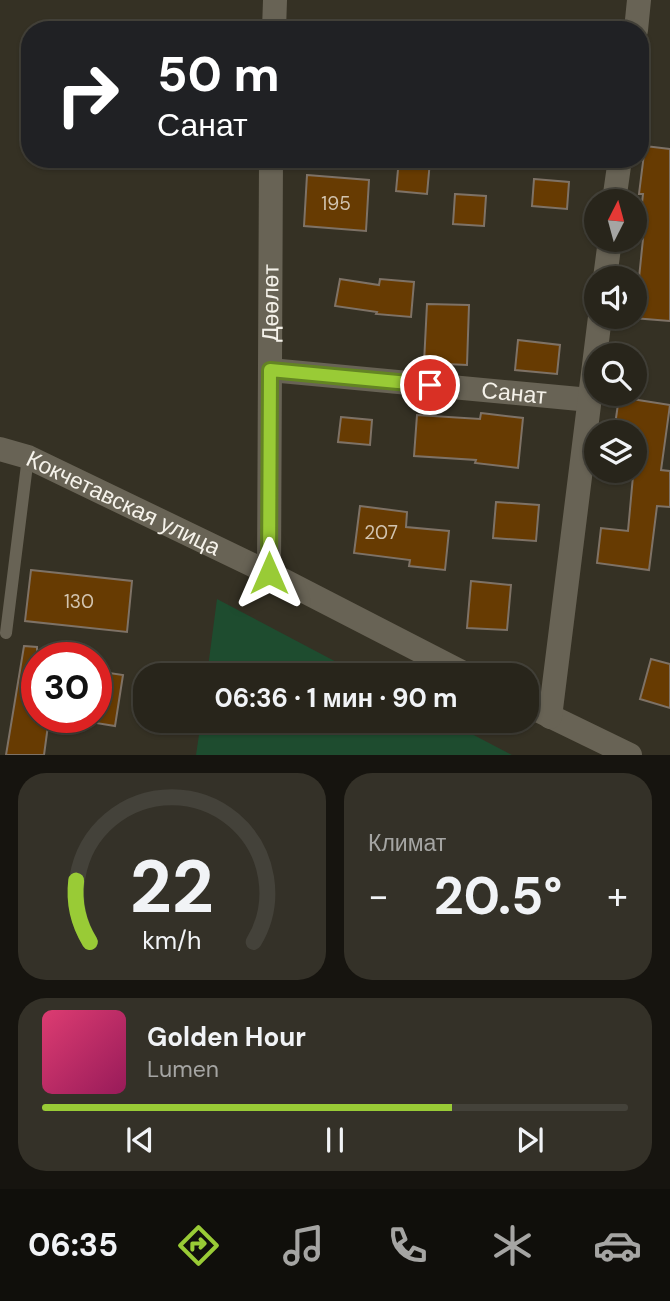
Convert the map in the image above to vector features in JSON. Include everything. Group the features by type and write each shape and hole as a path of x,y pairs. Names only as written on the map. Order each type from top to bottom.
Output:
{"street":[{"path":"274,21 275,0"},
{"path":"637,21 639,0"},
{"name":"Дөөлөт","path":"269,573 271,168"},
{"path":"614,189 615,168"},
{"name":"Санат","path":"270,370 584,399"},
{"path":"551,717 589,406"},
{"name":"Кокчетавская улица","path":"0,449 28,457 269,573 444,663"},
{"path":"539,711 630,755"}],"lane":[{"path":"6,633 28,457"}],"green space":[{"path":"217,599 338,663 209,663"},
{"path":"199,733 470,733 512,755 196,755"}],"building":[{"path":"649,146 670,149 670,321 647,319 647,266 640,266 642,252 648,252 648,189 640,189 642,168 649,168"},
{"path":"398,168 429,168 427,194 396,191"},
{"path":"307,175 369,180 366,231 304,226"},
{"path":"534,179 569,182 567,209 532,206"},
{"path":"455,194 486,196 484,226 453,224"},
{"path":"340,279 379,285 380,279 414,282 411,317 335,306"},
{"path":"427,304 469,305 467,365 424,363"},
{"path":"518,340 560,345 557,374 515,370"},
{"path":"647,401 670,405 661,470 670,471 670,507 657,506 649,570 597,563 601,528 628,531 632,483 647,483 647,420 616,420 618,406 647,406"},
{"path":"481,413 523,418 518,468 475,463 476,460 414,456 417,415 480,419"},
{"path":"341,417 372,420 370,445 338,442"},
{"path":"496,502 539,505 536,541 493,538"},
{"path":"360,506 407,512 406,527 449,531 445,570 409,566 410,560 354,553"},
{"path":"31,570 132,581 127,632 25,621"},
{"path":"471,581 511,585 507,630 467,628"},
{"path":"651,659 670,664 670,708 640,699"},
{"path":"21,664 21,733 47,733 44,755 6,755"},
{"path":"112,673 123,675 115,726 112,726"}],"route":[{"path":"269,573 270,370 430,385"}]}
